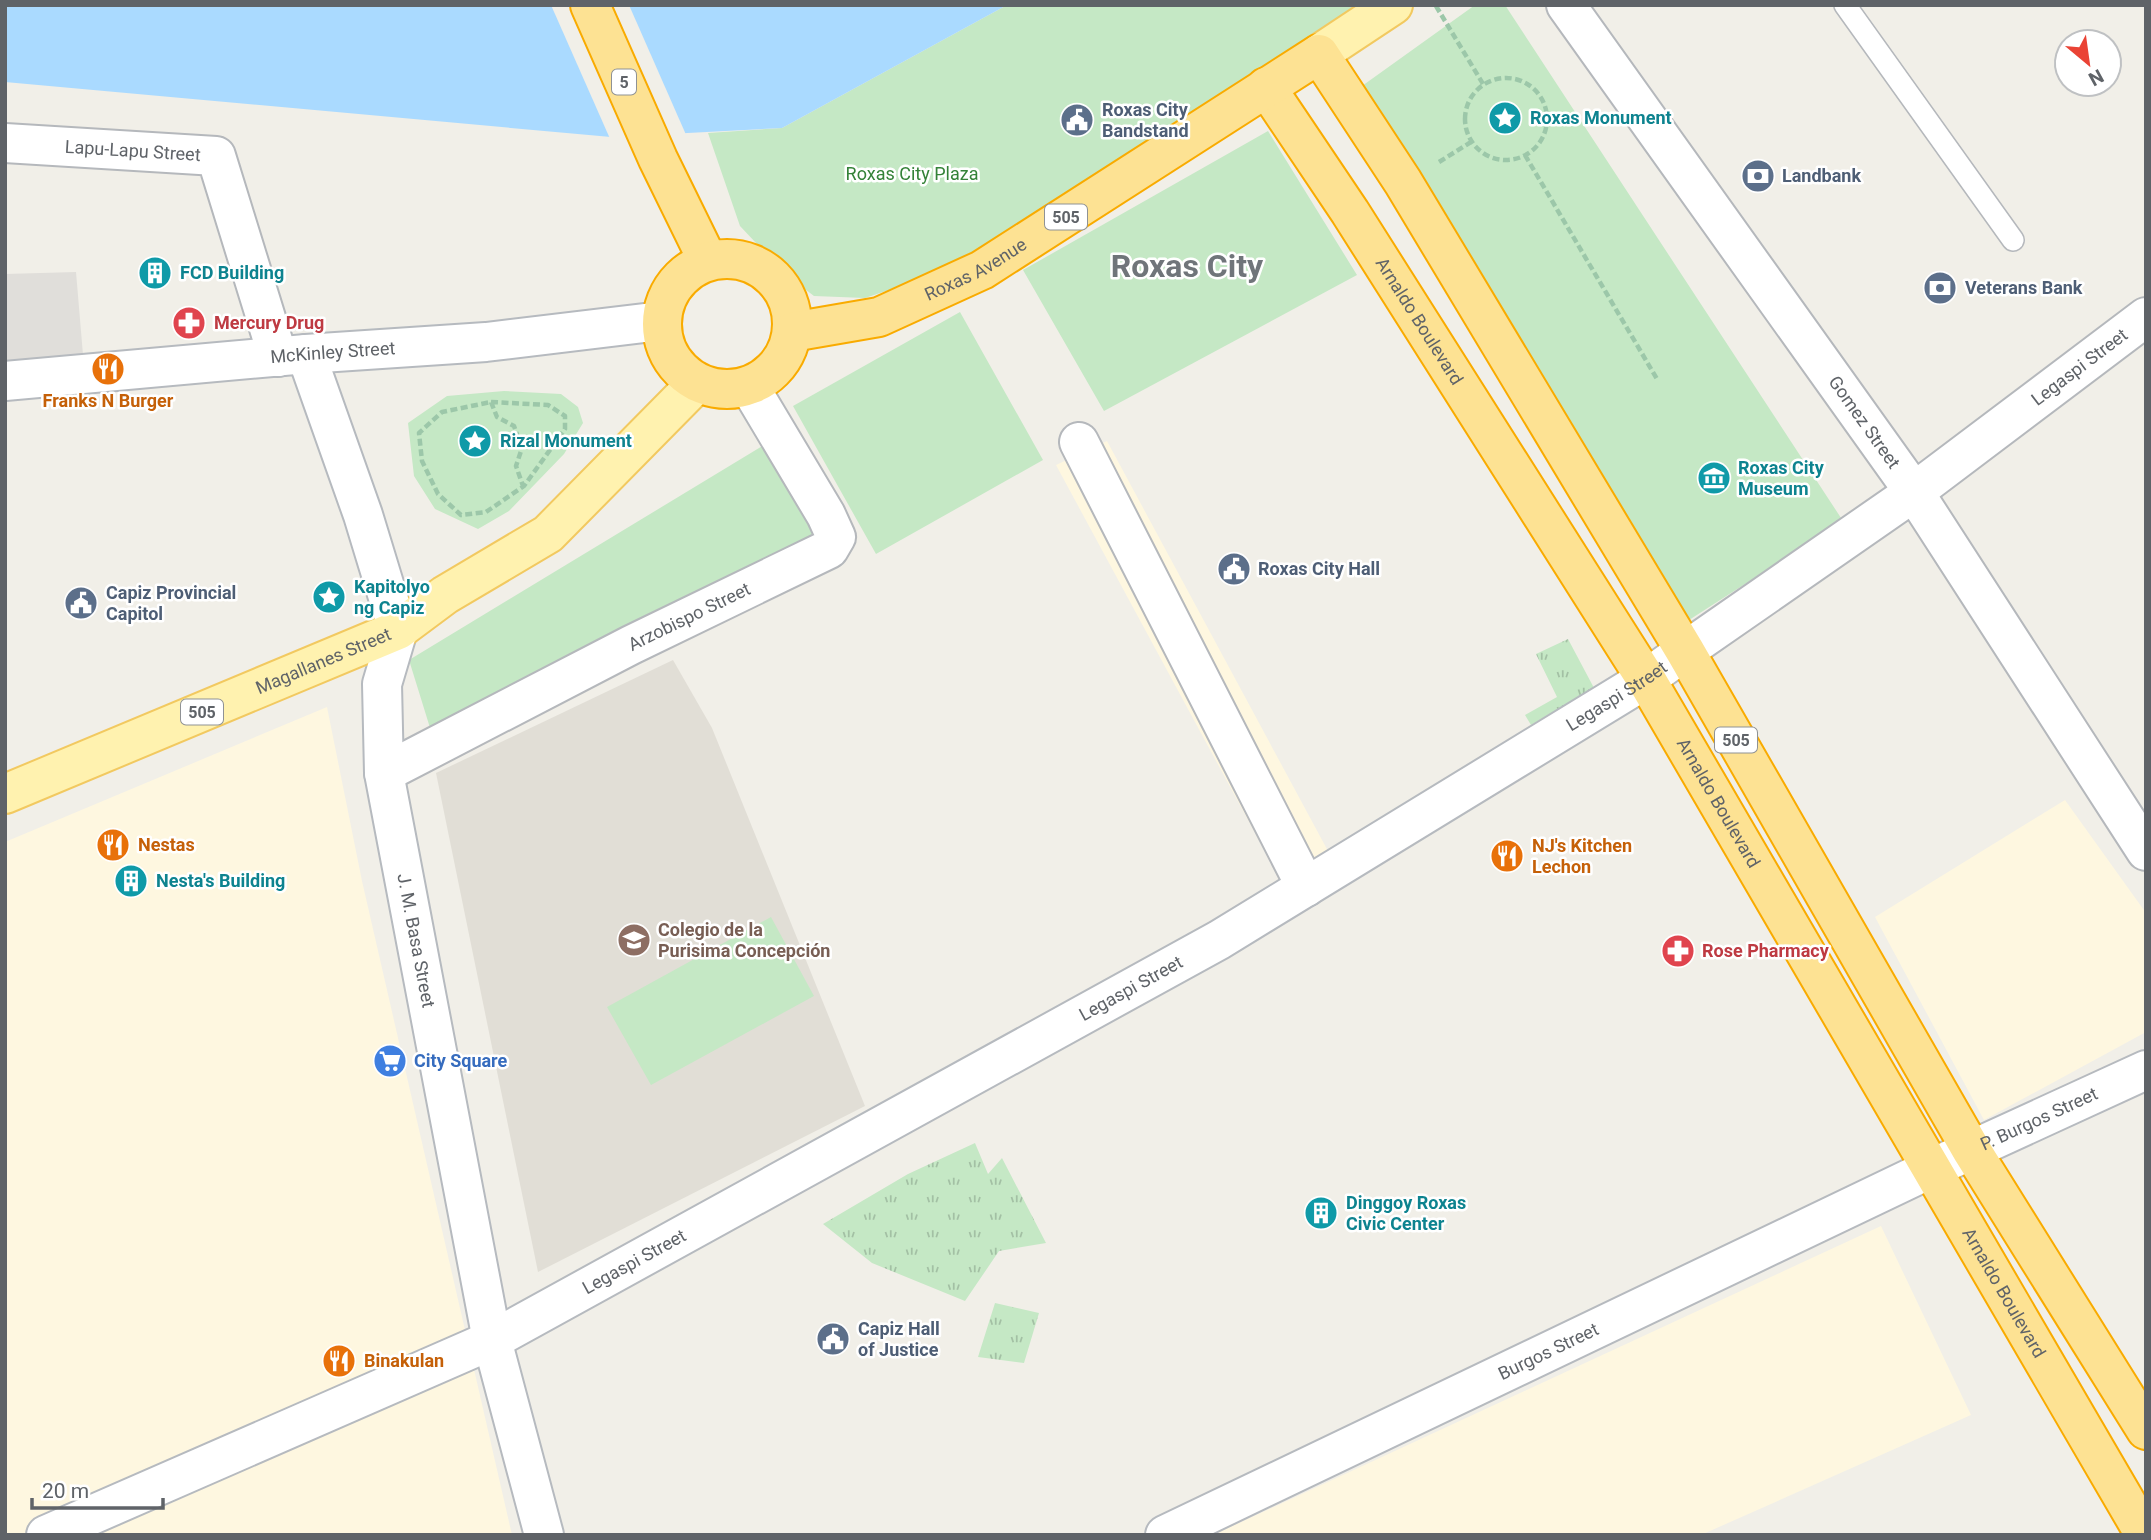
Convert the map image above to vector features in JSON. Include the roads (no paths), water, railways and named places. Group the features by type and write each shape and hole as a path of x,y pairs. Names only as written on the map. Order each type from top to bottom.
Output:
{"highway":[{"name":"5","path":"590,5 658,159 708,261"},
{"name":"Roxas Avenue","path":"792,332 879,317 982,271 1319,54"},
{"name":"505","path":"1319,54 1403,182 1685,651 1972,1151 2146,1430"},
{"name":"Arnaldo Boulevard","path":"1266,87 1350,212 1646,678 2145,1535"},
{"path":"731,259 752,264 771,275 784,291 791,311 792,332 788,349 778,365 765,378 749,386 713,389 697,383 681,372 670,357 663,339 661,321 665,302 674,285 688,272 708,261 731,259"}],"main road":[{"path":"1319,54 1393,5"},
{"name":"Magallanes Street","path":"5,794 398,630 445,595 548,534 697,383"}],"street":[{"name":"Gomez Street","path":"1566,5 1914,492 2146,851"},
{"name":"Lapu-Lapu Street","path":"5,142 216,156 292,356"},
{"name":"Legaspi Street","path":"46,1535 492,1340 1195,953 1646,678 1914,492 2146,317"},
{"name":"McKinley Street","path":"5,381 486,342 661,321"},
{"path":"292,356 363,515 398,630"},
{"name":"Arzobispo Street","path":"384,773 631,645 829,549 836,537 826,515 749,386"},
{"path":"1079,442 1306,887"},
{"name":"J. M. Basa Street","path":"398,630 382,684 384,773 492,1340 544,1535"},
{"name":"P. Burgos Street","path":"1930,1169 2146,1070"},
{"name":"Burgos Street","path":"1165,1535 1930,1169"}],"lane":[{"path":"1845,5 2013,240"}],"water":[{"path":"5,5 1007,5 782,128 611,137 5,82"}],"place":[{"name":"Roxas Monument","path":"1505,118"},
{"name":"Roxas City Bandstand","path":"1077,120"},
{"name":"Landbank","path":"1758,176"},
{"name":"FCD Building","path":"155,273"},
{"name":"Veterans Bank","path":"1940,288"},
{"name":"Mercury Drug","path":"189,323"},
{"name":"Franks N Burger","path":"108,369"},
{"name":"Rizal Monument","path":"475,441"},
{"name":"Roxas City Museum","path":"1714,478"},
{"name":"Roxas City Hall","path":"1234,569"},
{"name":"Kapitolyo ng Capiz","path":"329,597"},
{"name":"Capiz Provincial Capitol","path":"81,603"},
{"name":"Nestas","path":"113,845"},
{"name":"NJ's Kitchen Lechon","path":"1507,856"},
{"name":"Nesta's Building","path":"131,881"},
{"name":"Colegio de la Purisima Concepción","path":"634,940"},
{"name":"Rose Pharmacy","path":"1678,951"},
{"name":"City Square","path":"390,1061"},
{"name":"Dinggoy Roxas Civic Center","path":"1321,1213"},
{"name":"Capiz Hall of Justice","path":"833,1339"},
{"name":"Binakulan","path":"339,1361"}],"district":[{"name":"Roxas City","path":"1187,266"}],"park label":[{"name":"Roxas City Plaza","path":"912,174"}]}
